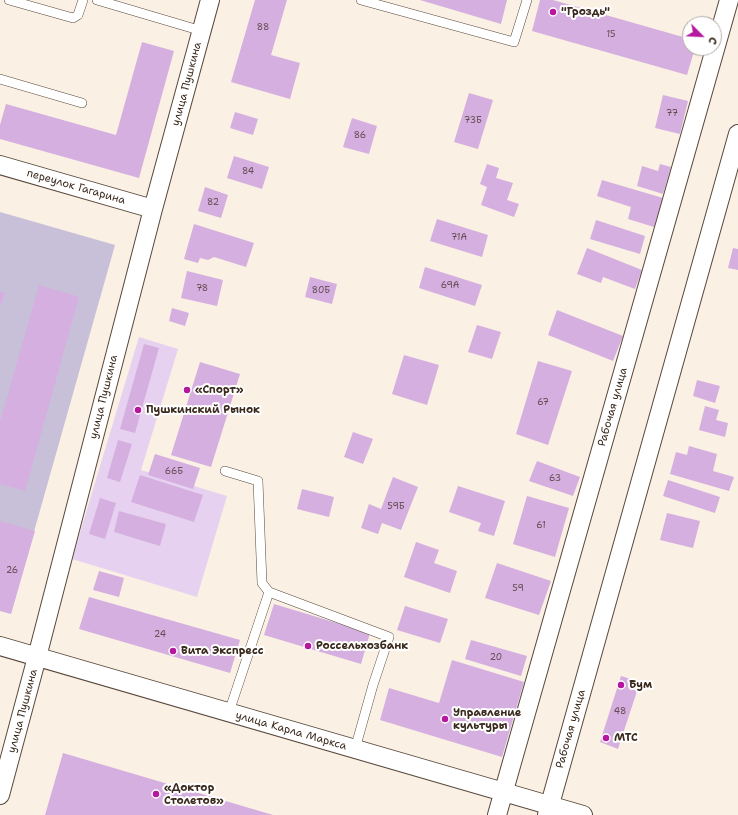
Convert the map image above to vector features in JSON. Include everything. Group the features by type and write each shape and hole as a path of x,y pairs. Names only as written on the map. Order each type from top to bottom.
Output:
{"street":[{"name":"улица Пушкина","path":"0,795 153,209 210,0"},
{"name":"Рабочая улица","path":"497,815 730,1"},
{"name":"Рабочая улица","path":"548,810 738,134"},
{"name":"переулок Гагарина","path":"0,165 153,209"},
{"name":"улица Карла Маркса","path":"0,646 503,792 548,810 583,815"}],"lane":[{"path":"9,0 73,18 78,14 83,0"},
{"path":"98,0 202,31"},
{"path":"361,0 514,42 527,0"},
{"path":"0,79 82,103"},
{"path":"225,471 258,481 262,583 269,592 389,637 373,684 355,749"},
{"path":"229,712 269,592"}],"shaded area":[{"path":"0,212 115,245 11,613 0,610"},
{"name":"Пушкинский Рынок","path":"139,337 178,349 141,470 227,496 197,597 72,559"}],"building":[{"path":"255,0 287,0 271,55 300,63 290,99 231,82"},
{"path":"420,0 507,0 501,24"},
{"path":"540,0 553,0 682,37 682,56 693,56 687,75 532,31"},
{"path":"142,42 174,51 139,178 0,139 0,125 6,104 116,135"},
{"path":"469,93 493,100 478,149 454,142"},
{"path":"663,95 688,101 680,134 655,128"},
{"path":"235,112 258,119 253,135 230,128"},
{"path":"352,118 377,126 369,154 343,147"},
{"path":"234,156 269,167 262,189 227,178"},
{"path":"487,164 499,168 496,178 513,183 507,200 519,204 514,217 481,205 487,187 480,184"},
{"path":"660,164 671,167 663,194 637,186 642,166 658,171"},
{"path":"602,180 663,198 654,227 628,219 631,207 597,196"},
{"path":"205,187 228,195 221,218 198,211"},
{"path":"437,219 488,235 482,257 430,241"},
{"path":"596,220 645,236 640,254 590,239"},
{"path":"194,224 254,243 246,267 214,257 208,260 200,258 198,263 184,259"},
{"path":"587,248 642,270 635,289 603,277 601,283 577,274"},
{"path":"733,248 738,249 738,270 728,268"},
{"path":"425,267 482,285 475,306 419,288"},
{"path":"187,271 223,280 217,306 181,298"},
{"path":"310,277 337,284 332,304 305,297"},
{"path":"39,285 79,297 25,491 0,484 0,422"},
{"path":"0,291 5,293 0,307"},
{"path":"172,308 189,313 185,326 169,321"},
{"path":"557,310 623,336 613,361 548,335"},
{"path":"477,325 501,332 492,359 468,352"},
{"path":"144,344 159,348 135,433 120,429"},
{"path":"404,355 439,365 427,405 392,394"},
{"path":"538,361 572,371 548,445 516,434"},
{"path":"200,362 240,374 211,467 171,455"},
{"path":"697,380 720,386 715,403 693,396"},
{"path":"705,406 719,410 716,420 728,423 725,437 699,430"},
{"path":"353,432 373,439 363,464 344,457"},
{"path":"118,440 132,444 120,482 107,478"},
{"path":"689,446 717,454 713,471 734,477 729,491 670,474 676,452 687,455"},
{"path":"155,454 200,468 193,489 148,475"},
{"path":"537,461 580,477 573,496 529,481"},
{"path":"140,475 203,495 194,522 131,502"},
{"path":"393,477 418,487 401,530 382,523 378,534 361,528 369,504 381,509"},
{"path":"668,480 720,497 715,513 663,496"},
{"path":"458,486 505,501 494,536 478,531 481,523 449,512"},
{"path":"302,489 334,497 329,517 297,509"},
{"path":"527,496 569,508 555,557 513,544"},
{"path":"100,498 116,503 105,539 89,534"},
{"path":"119,511 166,524 160,546 114,532"},
{"path":"667,513 700,521 693,548 660,540"},
{"path":"0,521 35,531 11,614 0,611"},
{"path":"416,542 439,550 434,563 457,571 450,593 404,577"},
{"path":"497,563 551,581 539,615 485,598"},
{"path":"99,571 124,578 119,597 93,590"},
{"path":"89,597 240,640 230,673 79,629"},
{"path":"274,604 370,633 361,664 264,635"},
{"path":"405,606 448,619 440,643 397,630"},
{"path":"471,640 527,656 521,676 465,659"},
{"path":"452,660 524,682 502,757 380,720 389,688 439,703"},
{"path":"621,676 640,682 618,749 600,742"},
{"path":"63,753 273,815 45,815"}],"place":[{"name":"\"Гроздь\"","path":"553,12"},
{"name":"«Спорт»","path":"187,390"},
{"name":"Пушкинский Рынок","path":"138,410"},
{"name":"Россельхозбанк","path":"308,646"},
{"name":"Вита Экспресс","path":"173,651"},
{"name":"Бум","path":"621,685"},
{"name":"Управление культуры","path":"445,719"},
{"name":"МТС","path":"606,738"},
{"name":"«Доктор Столетов»","path":"156,794"}]}
